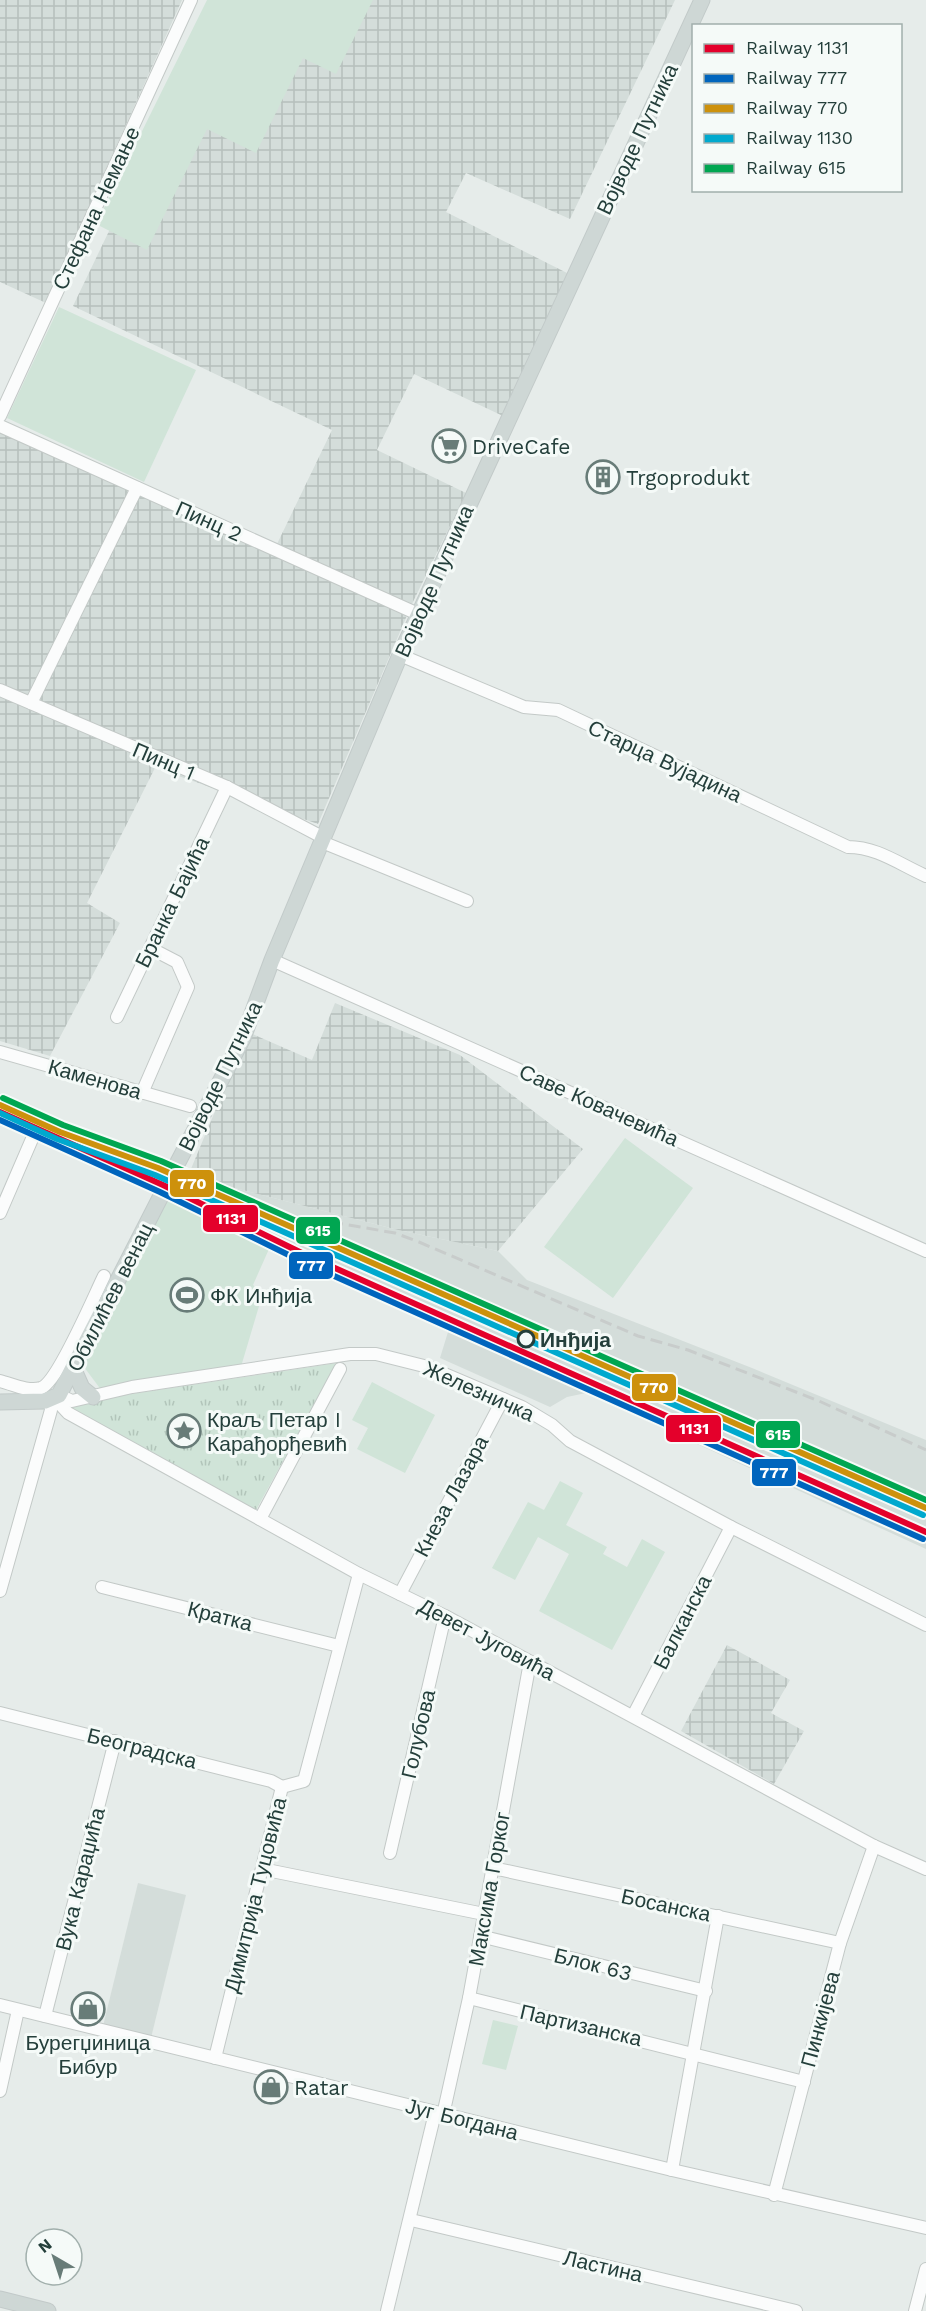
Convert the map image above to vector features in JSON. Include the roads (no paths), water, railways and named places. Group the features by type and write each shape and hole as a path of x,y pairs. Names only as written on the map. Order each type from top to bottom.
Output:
{"main road":[{"name":"Војводе Путника","path":"176,1166 243,1038 272,960 418,614 702,0"},
{"name":"Обилићев венац","path":"54,1398 74,1370 162,1194"},
{"path":"74,1370 82,1388 93,1397"},
{"name":"Железничка","path":"0,1402 54,1398"},
{"path":"0,2299 38,2310"}],"street":[{"name":"Стефана Немање","path":"0,416 192,0"},
{"name":"Пинц 2","path":"0,426 418,614"},
{"path":"31,703 137,488"},
{"name":"Старца Вујадина","path":"400,655 524,707 558,710 848,846 877,850 889,860 926,876"},
{"name":"Пинц 1","path":"0,690 227,787 323,840 467,901"},
{"name":"Бранка Бајића","path":"117,1017 227,787"},
{"path":"142,1093 188,987 177,962 150,948"},
{"name":"Саве Ковачевића","path":"272,960 926,1251"},
{"name":"Каменова","path":"0,1052 190,1106"},
{"path":"0,1213 32,1139"},
{"path":"0,1381 25,1388 41,1388 47,1384 58,1369 104,1275"},
{"name":"Железничка","path":"54,1398 72,1401 132,1388 359,1354 402,1359 503,1399 552,1425 570,1441 731,1527 926,1625"},
{"path":"260,1519 340,1369"},
{"path":"0,1591 54,1398"},
{"name":"Девет Југовића","path":"54,1398 68,1413 359,1574 445,1616 874,1846 926,1869"},
{"name":"Кнеза Лазара","path":"400,1594 503,1399"},
{"name":"Балканска","path":"633,1716 731,1527"},
{"name":"Димитрија Туцовића","path":"215,2058 282,1787 304,1781 359,1574"},
{"name":"Кратка","path":"102,1587 339,1646"},
{"name":"Голубова","path":"390,1853 445,1616"},
{"name":"Максима Горког","path":"387,2311 469,1998 530,1662"},
{"name":"Београдска","path":"0,1713 271,1781 282,1787"},
{"name":"Вука Караџића","path":"45,2016 115,1741"},
{"name":"Пинкијева","path":"774,2195 840,1943 874,1846"},
{"name":"Босанска","path":"493,1868 840,1943"},
{"path":"262,1869 484,1914"},
{"path":"672,2170 718,1916"},
{"name":"Блок 63","path":"480,1936 706,1991"},
{"name":"Партизанска","path":"469,1998 694,2052 804,2082"},
{"name":"Југ Богдана","path":"0,2005 774,2195 926,2228"},
{"path":"0,2091 18,2010"},
{"name":"Ластина","path":"411,2220 796,2311"},
{"path":"915,2311 926,2270"}],"tunnel":[{"path":"162,1194 176,1166"}],"railway":[{"path":"331,1222 395,1233 419,1242 638,1336 688,1350 819,1401 926,1450"}],"rail line":[{"name":"615","path":"3,1098 63,1125 161,1161 926,1500"},
{"name":"770","path":"0,1105 60,1132 158,1168 926,1508"},
{"name":"1131","path":"0,1112 163,1185 308,1256 926,1532"},
{"name":"1130","path":"0,1113 57,1139 155,1175 923,1515"},
{"name":"777","path":"0,1120 160,1192 305,1263 923,1539"}],"place":[{"name":"DriveCafe","path":"449,446"},
{"name":"Trgoprodukt","path":"603,477"},
{"name":"ФК Инђија","path":"187,1295"},
{"name":"Инђија","path":"526,1339"},
{"name":"Краљ Петар I Карађорђевић","path":"184,1431"},
{"name":"Бурегџиница Бибур","path":"88,2009"},
{"name":"Ratar","path":"271,2087"}]}
